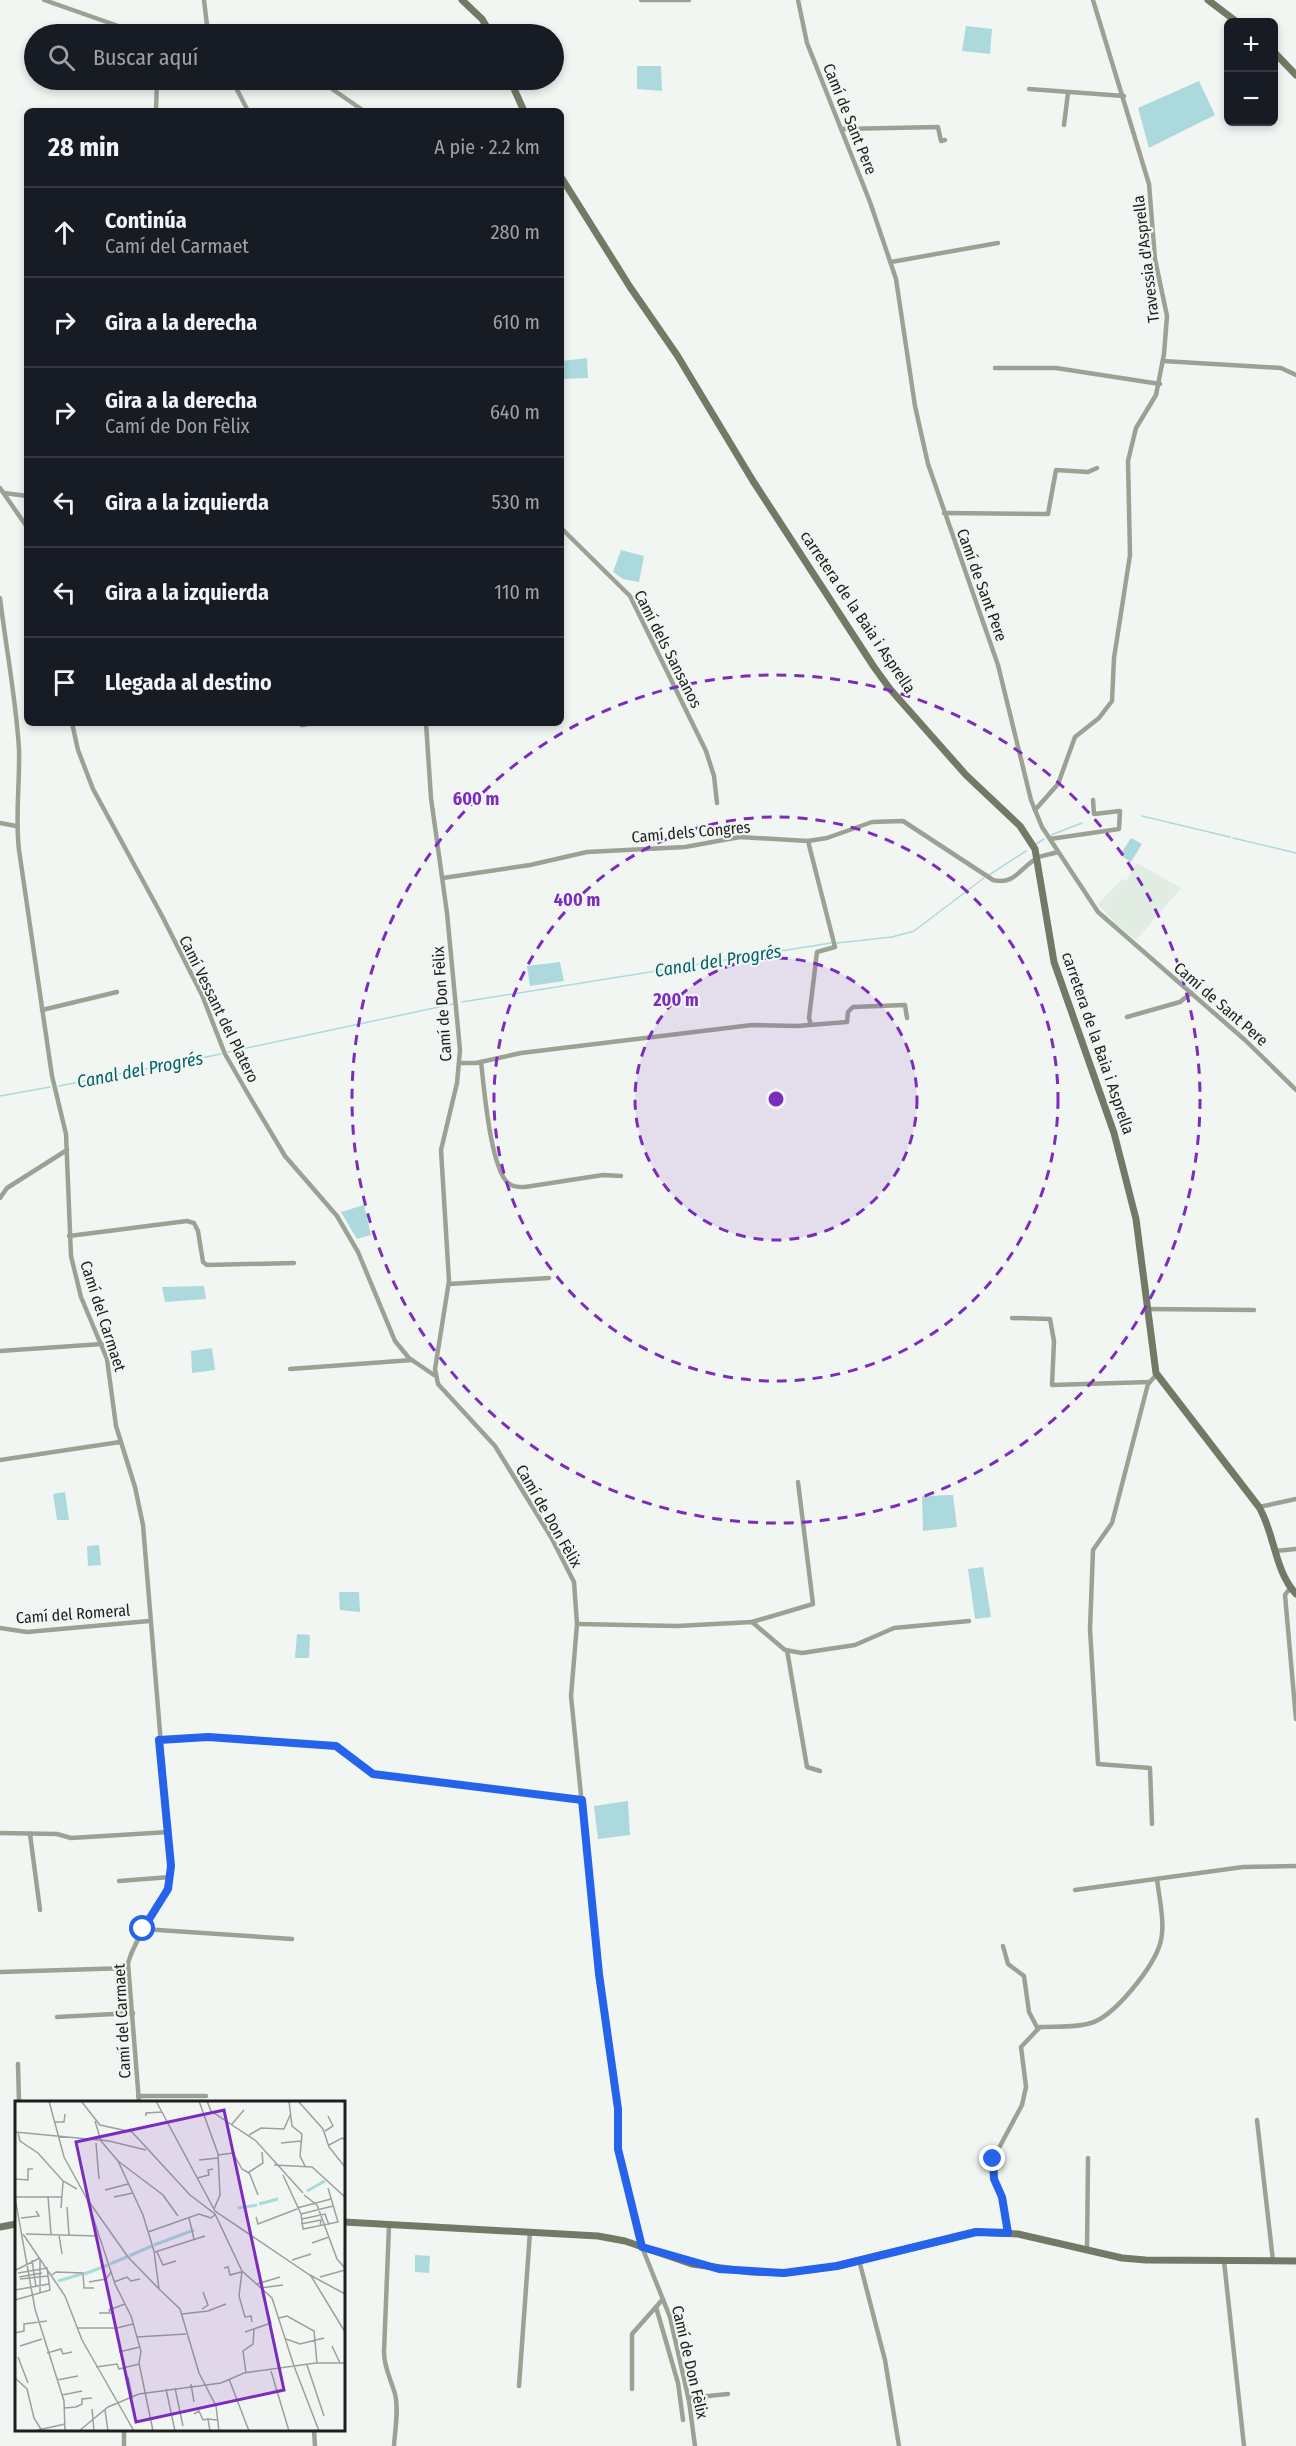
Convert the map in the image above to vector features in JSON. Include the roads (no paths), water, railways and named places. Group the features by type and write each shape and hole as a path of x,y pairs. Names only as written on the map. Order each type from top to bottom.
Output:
{"main road":[{"path":"462,0 474,10 484,24"},
{"path":"1208,0 1232,18"},
{"path":"1278,56 1296,75"},
{"path":"515,90 523,108"},
{"name":"carretera de la Baia i Asprella","path":"565,189 673,348 753,481 874,667 890,689 966,775 1020,826 1030,839 1038,857 1054,962 1120,1150 1136,1219 1153,1362 1157,1374 1259,1507 1269,1526 1275,1551 1293,1591"},
{"path":"345,2222 598,2236 642,2247 692,2264 751,2272 807,2271 976,2232 1008,2233 1146,2260 1296,2261"},
{"path":"0,2228 15,2224"}],"street":[{"path":"44,0 112,24"},
{"path":"204,0 207,24"},
{"path":"640,0 689,0"},
{"name":"Camí de Sant Pere","path":"798,0 807,43 891,262 900,297 921,437 944,513 998,665 1035,810 1058,852 1098,912 1191,993 1296,1090"},
{"name":"Travessia d'Asprella","path":"1035,810 1058,784 1075,737 1099,718 1112,700 1114,658 1130,555 1128,460 1136,428 1160,384 1167,316 1155,259 1149,184 1124,96 1102,36 1093,0"},
{"path":"1029,89 1124,96"},
{"path":"156,108 157,90"},
{"path":"237,90 246,108"},
{"path":"334,90 360,108"},
{"path":"1064,125 1068,93"},
{"path":"841,129 938,127 941,141 945,140"},
{"path":"891,262 998,243"},
{"path":"1163,361 1281,368 1296,375"},
{"path":"995,368 1056,368 1160,384"},
{"path":"944,513 1048,514 1056,470 1088,472 1097,468"},
{"path":"0,488 24,523"},
{"path":"4,493 24,496"},
{"name":"Camí dels Sansanos","path":"564,531 630,596 706,751 714,776 717,803"},
{"name":"Camí del Carmaet","path":"0,598 17,724 16,826 42,1010 67,1150 71,1256 79,1289 102,1344 110,1374 120,1442 135,1487 143,1525 159,1740 169,1832 170,1877 161,1902 135,1944 128,1968 138,2099"},
{"name":"Camí Vessant del Platero","path":"73,726 78,750 93,789 202,995 225,1054 285,1156 337,1216 358,1252 394,1341 412,1360 434,1375"},
{"name":"Camí de Don Fèlix","path":"426,726 431,798 460,1050 458,1083 441,1150 449,1246 449,1284 434,1375 438,1384 495,1446 551,1537 574,1582 577,1624 571,1696 599,1974 618,2109 618,2149 642,2247 670,2317 688,2398 695,2446"},
{"path":"1050,839 1119,829 1120,812 1094,814 1093,800"},
{"name":"Camí dels Congres","path":"442,878 530,865 587,852 685,847 740,837 808,841 827,838 872,822 903,821 993,880 1002,883 1016,876 1038,857 1058,852"},
{"path":"0,823 16,826"},
{"path":"808,841 835,947 817,952 809,1018 811,1025"},
{"path":"42,1010 117,992"},
{"path":"1127,1017 1180,1002 1191,993"},
{"path":"459,1063 481,1062 521,1053 752,1025 811,1025 847,1022 848,1012 853,1007 904,1005 907,1018"},
{"path":"481,1062 490,1133 506,1182 514,1186 525,1187 603,1175 621,1176"},
{"path":"0,1197 15,1182 67,1150"},
{"path":"69,1236 187,1221 194,1223 198,1232 203,1262 207,1265 294,1263"},
{"path":"449,1284 549,1278"},
{"path":"1146,1310 1254,1310"},
{"path":"1012,1318 1050,1319 1054,1341 1052,1385 1150,1382"},
{"path":"0,1351 102,1344"},
{"path":"290,1369 412,1360"},
{"path":"1152,1824 1150,1768 1098,1764 1090,1629 1092,1550 1112,1523 1140,1413 1150,1382 1157,1374"},
{"path":"0,1460 120,1442"},
{"path":"577,1624 677,1626 752,1622 813,1604 798,1482"},
{"path":"1259,1507 1296,1499"},
{"path":"1275,1551 1296,1549"},
{"path":"1293,1591 1285,1595 1296,1719"},
{"name":"Camí del Romeral","path":"0,1628 27,1632 149,1621"},
{"path":"752,1622 787,1650 817,1652 855,1645 894,1628 969,1621"},
{"path":"787,1650 807,1767 820,1771"},
{"path":"159,1740 208,1737 336,1746 373,1774 582,1800"},
{"path":"0,1833 57,1834 71,1838 169,1832"},
{"path":"30,1834 40,1910"},
{"path":"1075,1890 1243,1867 1296,1866"},
{"path":"119,1881 170,1877"},
{"path":"1008,2233 1002,2197 994,2179 993,2159 1022,2105 1026,2087 1021,2047 1038,2029 1089,2024 1105,2018 1118,2006 1144,1972 1160,1944 1161,1925 1157,1879"},
{"path":"143,1929 292,1939"},
{"path":"1003,1946 1008,1964 1024,1976 1029,2012 1038,2029"},
{"path":"0,1972 128,1968"},
{"path":"57,2016 133,2013"},
{"path":"18,2064 19,2101"},
{"path":"138,2099 207,2096"},
{"path":"1257,2120 1273,2261"},
{"path":"1087,2250 1088,2158"},
{"path":"389,2226 384,2360 395,2394 397,2412 394,2446"},
{"path":"519,2386 530,2232"},
{"path":"859,2260 885,2360 899,2446"},
{"path":"1224,2261 1244,2446"},
{"path":"632,2390 632,2334 663,2299"},
{"path":"656,2307 678,2383 683,2420"},
{"path":"688,2398 711,2398 728,2394"},
{"path":"314,2431 315,2446"}],"water":[{"path":"966,26 992,29 990,54 962,51"},
{"path":"637,66 661,66 662,91 637,89"},
{"path":"1199,81 1215,115 1149,148 1138,108"},
{"path":"587,358 588,378 564,379 564,361"},
{"path":"621,550 644,556 639,582 623,579 613,572"},
{"path":"1131,838 1142,844 1131,862 1120,855"},
{"path":"560,962 564,981 530,986 527,966"},
{"path":"364,1205 371,1235 357,1239 341,1212"},
{"path":"204,1286 206,1299 165,1302 162,1287"},
{"path":"212,1348 215,1370 192,1373 191,1351"},
{"path":"65,1492 69,1520 57,1520 53,1494"},
{"path":"953,1495 957,1527 923,1531 922,1496"},
{"path":"99,1545 101,1565 88,1566 87,1546"},
{"path":"983,1567 991,1617 975,1619 968,1569"},
{"path":"339,1592 359,1592 360,1612 340,1610"},
{"path":"297,1634 310,1635 309,1658 295,1658"},
{"path":"628,1801 630,1835 598,1839 594,1806"},
{"path":"415,2255 430,2256 429,2273 415,2272"}],"waterway":[{"name":"Canal del Progrés","path":"1142,816 1230,837"},
{"name":"Canal del Progrés","path":"1051,835 1082,823"},
{"name":"Canal del Progrés","path":"1233,838 1296,853"},
{"name":"Canal del Progrés","path":"1036,844 1044,839"},
{"name":"Canal del Progrés","path":"989,875 1026,851"},
{"name":"Canal del Progrés","path":"837,943 892,937 914,931 984,878"},
{"name":"Canal del Progrés","path":"462,1002 831,943"},
{"name":"Canal del Progrés","path":"228,1052 453,1004"},
{"name":"Canal del Progrés","path":"59,1086 221,1054"},
{"name":"Canal del Progrés","path":"0,1096 50,1087"}]}
